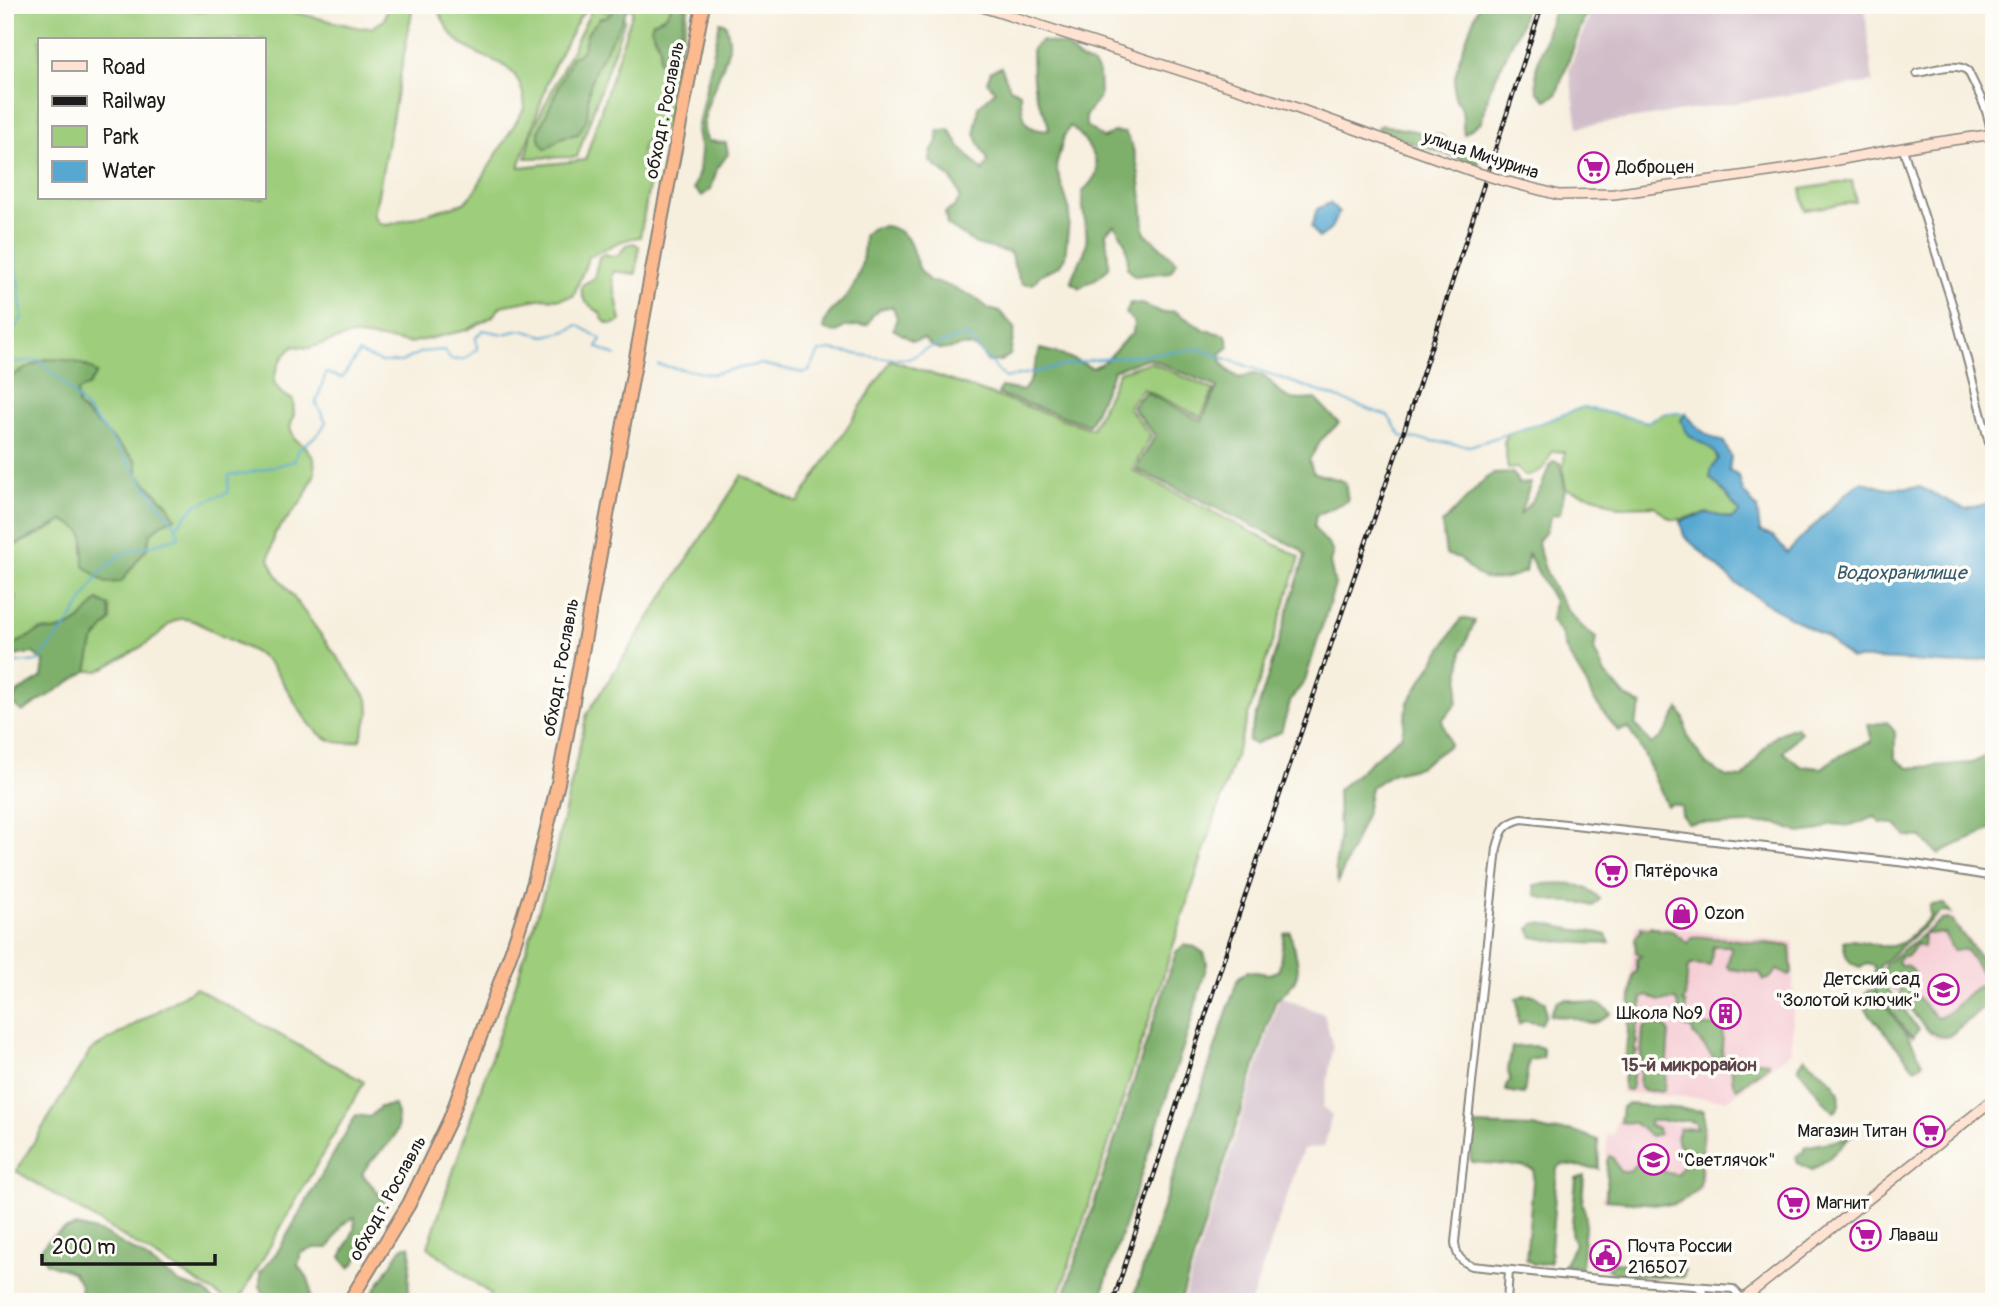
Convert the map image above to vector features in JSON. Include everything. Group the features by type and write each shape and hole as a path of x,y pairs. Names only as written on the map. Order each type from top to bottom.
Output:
{"highway":[{"name":"обход г. Рославль","path":"349,1302 409,1204 450,1119 534,882 558,783 703,5"}],"main road":[{"name":"улица Мичурина","path":"976,5 1288,106 1472,171 1559,195 1614,194 1673,187 1992,134"},
{"path":"1742,1301 1994,1100"}],"street":[{"path":"1917,74 1951,67 1963,67 1968,71 1990,121 1992,134"},
{"path":"1903,149 1954,310 1994,462"},
{"path":"1742,1301 1733,1289 1488,1268 1463,1263 1457,1254 1455,1242 1497,848 1501,832 1505,827 1522,819 1915,864 1988,876 1994,883"},
{"path":"1507,1302 1510,1270"},
{"path":"1697,1287 1712,1302"}],"shaded area":[{"path":"1593,5 1901,5 1865,11 1873,82 1578,127 1569,70"},
{"name":"Детский сад \"Золотой ключик\"","path":"1942,916 1953,918 1994,973 1994,1002 1950,1038 1937,1040 1882,976 1881,967"},
{"path":"1641,924 1794,942 1792,1051 1728,1100 1621,1093 1635,928"},
{"path":"1280,997 1324,1014 1333,1047 1323,1107 1332,1115 1324,1147 1303,1149 1251,1302 1183,1302"},
{"name":"\"Светлячок\"","path":"1617,1120 1706,1126 1702,1190 1676,1206 1602,1201 1602,1195 1605,1194 1607,1134 1613,1134"}],"green space":[{"path":"5,5 177,5 205,11 221,5 263,5 360,28 373,27 384,20 388,5 416,5 413,6 374,216 380,224 388,225 464,203 474,192 525,107 522,90 509,69 456,39 439,12 431,5 590,5 579,18 552,70 519,167 585,160 633,10 627,8 628,5 672,5 666,16 659,18 653,35 660,47 686,5 689,5 667,127 653,134 643,144 641,159 649,186 640,237 620,242 588,257 574,296 501,306 492,317 467,330 410,343 352,335 309,348 294,346 278,366 274,382 281,393 293,400 294,414 290,428 295,439 306,447 314,459 315,473 303,500 275,533 269,559 275,572 368,699 369,714 360,740 343,743 329,740 306,719 270,664 244,646 189,619 173,622 144,645 99,671 87,671 93,642 110,620 80,620 69,627 54,631 41,630 17,644 5,641 5,619 16,608 15,595 5,581 5,552 62,521 77,525 85,537 83,552 147,548 150,534 161,524 168,505 138,475 136,461 78,406 77,392 96,373 86,365 5,379"},
{"path":"611,5 628,5 591,80 585,122 578,134 563,137 546,149 540,141 539,130 572,57 582,50 591,28 600,18 607,17 612,12"},
{"path":"672,5 686,5 674,68 669,68 659,62 660,47 651,28 653,22 666,16"},
{"path":"1479,5 1524,5 1525,8 1519,29 1490,89 1481,122 1464,134 1462,110 1455,97 1455,77"},
{"path":"1555,5 1589,5 1556,95 1546,100 1537,91 1536,69"},
{"path":"593,7 625,19 577,157 526,158 534,127"},
{"path":"720,22 726,24 729,45 707,107 704,132 708,141 726,143 728,154 717,169 711,189 702,196 694,189 701,152 697,130"},
{"path":"1041,41 1064,45 1081,60 1092,64 1099,73 1100,96 1086,115 1086,126 1104,138 1113,132 1125,133 1134,153 1140,180 1144,232 1177,262 1170,272 1135,276 1127,268 1126,245 1114,225 1106,233 1109,268 1080,288 1071,282 1086,243 1082,193 1095,176 1097,168 1089,147 1070,126 1064,136 1056,167 1070,211 1065,257 1059,266 1040,275 1033,284 1022,284 1010,253 976,244 947,225 945,213 954,207 960,198 953,182 930,162 931,151 938,142 937,131 949,129 961,148 983,171 988,162 975,134 978,107 995,91 987,82 991,71 1001,67 1010,88 1020,93 1023,115 1029,125 1034,129 1049,130 1033,80 1032,49"},
{"path":"1382,125 1442,136 1456,147 1473,149 1480,157 1478,165 1379,132 1377,127"},
{"path":"1852,181 1856,202 1805,210 1801,189"},
{"path":"885,226 904,235 918,266 931,282 941,283 973,296 989,309 1000,312 1015,328 1010,355 1001,361 988,362 978,350 970,346 945,350 932,346 924,339 913,341 893,329 897,318 893,307 877,311 868,325 845,327 835,333 823,329 827,317 845,298 859,273 864,235 873,228"},
{"path":"634,243 639,246 636,274 614,271 612,277 621,321 608,323 584,299 582,285 594,278 599,257 605,254 618,255 627,245"},
{"path":"1130,303 1142,304 1163,313 1174,311 1205,330 1226,335 1229,347 1220,354 1224,365 1232,373 1239,378 1250,374 1264,376 1292,399 1316,399 1339,423 1322,439 1309,460 1313,472 1345,482 1348,501 1316,515 1314,527 1333,552 1330,563 1335,585 1305,681 1291,699 1281,732 1255,744 1248,741 1305,556 1300,549 1136,469 1155,436 1132,407 1145,392 1202,421 1217,387 1148,358 1114,370 1089,425 998,394 1001,387 1023,391 1030,381 1040,349 1061,354 1092,368 1106,360 1133,333 1134,322 1126,313"},
{"path":"45,359 72,361 97,373 89,385 77,392 78,406 136,461 138,475 168,505 175,518 161,524 150,534 147,548 121,582 106,583 84,566 82,533 72,524 63,521 10,547 5,553 5,379"},
{"path":"891,360 1092,429 1119,372 1150,362 1214,390 1201,417 1143,389 1128,407 1151,436 1132,470 1300,557 1057,1302 487,1302 490,1294 428,1247 553,863 587,714 742,475 798,503"},
{"path":"1583,407 1648,422 1664,413 1686,413 1681,420 1717,454 1718,459 1710,471 1710,478 1740,512 1732,519 1708,514 1678,520 1668,517 1655,506 1618,507 1597,497 1566,489 1563,470 1565,452 1552,451 1543,468 1531,475 1525,476 1517,468 1508,469 1504,442 1508,434"},
{"path":"1554,461 1560,463 1565,489 1560,514 1551,516 1545,533 1538,541 1540,554 1550,581 1566,607 1596,638 1594,650 1605,674 1626,697 1642,705 1635,724 1651,744 1662,737 1679,709 1684,718 1688,738 1706,764 1727,777 1743,778 1771,740 1787,730 1797,727 1801,732 1783,752 1800,766 1822,768 1839,756 1872,741 1868,725 1887,722 1895,732 1895,758 1908,768 1972,763 1994,753 1994,827 1939,855 1921,837 1906,836 1895,824 1881,823 1875,817 1851,826 1831,824 1821,830 1799,833 1775,823 1688,823 1682,815 1681,806 1667,806 1644,754 1628,728 1618,731 1593,699 1566,650 1562,635 1551,621 1554,601 1528,554 1525,572 1496,580 1475,573 1460,558 1446,555 1442,524 1486,478 1493,474 1513,473 1519,484 1531,483 1519,516 1539,491"},
{"path":"98,600 109,606 111,620 93,642 87,671 22,712 12,703 18,692 42,677 44,662 33,653 18,655 5,664 5,641 17,643 41,630 54,631 69,627 80,620"},
{"path":"1461,618 1475,621 1462,651 1457,703 1442,720 1450,745 1419,767 1394,773 1371,787 1366,815 1338,882 1335,867 1339,840 1338,790 1402,735 1408,702"},
{"path":"1534,885 1578,885 1600,899 1593,906 1550,900 1536,895"},
{"path":"1945,904 1951,913 1941,912 1879,966 1880,981 1918,1030 1913,1037 1876,992 1874,966 1867,964 1860,967 1849,961 1843,941 1893,946 1908,938 1931,917 1930,905"},
{"path":"1940,921 1952,921 1994,976 1994,998 1949,1036 1941,1037 1927,1029 1915,1016 1900,995 1901,986 1908,984 1936,1018 1943,1016 1971,991 1984,984 1983,975 1966,950 1953,950 1944,933 1924,934 1923,947 1916,944 1908,956 1901,956 1897,961 1908,966 1914,973 1913,980 1902,981 1896,990 1883,972 1885,964"},
{"path":"1536,923 1601,933 1606,935 1610,943 1533,937 1529,929"},
{"path":"1651,926 1672,931 1688,943 1691,937 1698,936 1790,946 1792,974 1789,976 1778,969 1769,979 1764,980 1760,973 1729,969 1727,966 1730,946 1713,946 1710,966 1688,966 1683,1001 1686,1004 1685,1021 1690,1025 1722,1027 1723,1058 1769,1062 1769,1065 1737,1088 1733,1083 1731,1068 1720,1066 1692,1029 1684,1027 1676,1000 1660,1001 1647,996 1642,998 1640,1023 1637,1025 1637,1042 1634,1048 1637,1052 1632,1058 1634,1069 1631,1090 1625,1090 1623,1086 1633,975 1637,971 1637,959 1641,956 1636,952 1635,938 1641,927 1648,929"},
{"path":"1290,932 1297,962 1296,977 1286,992 1276,1000 1180,1302 1132,1302 1238,978 1247,971 1270,974 1279,970 1284,934"},
{"path":"1184,945 1195,947 1204,953 1207,964 1188,1032 1099,1302 1062,1302 1176,952"},
{"path":"196,988 364,1082 238,1302 230,1302 16,1171 90,1051"},
{"path":"1873,990 1909,1037 1923,1063 1915,1068 1864,1007 1864,995"},
{"path":"1524,995 1534,995 1545,1002 1546,1015 1541,1024 1524,1021 1519,1025 1516,999"},
{"path":"1566,999 1596,1004 1611,1013 1601,1021 1593,1023 1550,1015 1557,1001"},
{"path":"1649,1024 1664,1026 1669,1031 1665,1088 1662,1091 1643,1091 1639,1086 1643,1029"},
{"path":"1512,1047 1543,1048 1543,1058 1529,1060 1524,1094 1506,1091 1506,1085 1510,1081 1508,1070"},
{"path":"1805,1057 1836,1086 1840,1101 1837,1110 1833,1112 1798,1067"},
{"path":"1628,1104 1704,1111 1700,1185 1683,1200 1671,1205 1606,1200 1607,1160 1610,1156 1620,1172 1631,1170 1635,1164 1646,1173 1652,1173 1656,1171 1657,1165 1664,1166 1664,1172 1677,1175 1683,1164 1689,1163 1689,1155 1695,1155 1695,1152 1679,1145 1676,1139 1679,1129 1697,1128 1696,1123 1651,1121 1649,1125 1658,1128 1659,1134 1651,1136 1634,1123 1620,1122 1622,1107"},
{"path":"394,1105 397,1129 394,1137 362,1174 378,1192 385,1205 385,1212 358,1258 350,1268 341,1257 354,1230 355,1217 343,1224 329,1248 314,1248 301,1253 298,1266 309,1282 310,1302 268,1302 260,1286 260,1272 278,1251 356,1115 370,1117 380,1107"},
{"path":"1474,1125 1570,1130 1598,1140 1599,1169 1563,1164 1557,1168 1550,1263 1533,1264 1526,1259 1534,1170 1521,1166 1471,1162"},
{"path":"1840,1125 1851,1126 1855,1132 1828,1159 1812,1170 1798,1163 1796,1157 1804,1151 1804,1147 1847,1137 1847,1134 1838,1135"},
{"path":"1584,1176 1582,1203 1586,1216 1581,1268 1564,1265 1575,1244 1571,1233 1576,1179"},
{"path":"76,1226 103,1233 140,1254 180,1283 205,1291 215,1302 78,1302 81,1285 72,1272 46,1263 41,1249 56,1234"},
{"path":"410,1246 409,1289 414,1302 367,1302 401,1249"},
{"path":"1614,1262 1685,1270 1683,1277 1615,1274 1607,1269"}],"water":[{"path":"1330,203 1339,212 1330,230 1319,238 1311,227 1317,209"},
{"name":"Водохранилище","path":"1686,413 1702,431 1724,442 1731,457 1729,471 1739,476 1743,492 1757,508 1760,532 1773,536 1787,553 1845,494 1862,481 1883,488 1920,487 1965,509 1994,502 1994,659 1956,664 1851,659 1826,637 1778,611 1735,583 1684,536 1680,521 1707,513 1732,519 1740,512 1710,478 1710,471 1718,459 1714,452 1694,439 1685,429 1681,420"}],"waterway":[{"path":"5,345 22,317 13,238"},
{"path":"5,664 38,661 69,623 99,574 121,554 179,537 176,527 195,505 228,493 229,475 244,474 295,461 297,451 319,433 326,422 316,403 326,373 342,378 359,353 381,362 401,362 421,352 444,350 451,360 465,359 477,349 476,337 483,330 503,334 521,330 545,336 567,331 578,325 601,339 597,347 616,356"},
{"path":"658,365 711,374 760,364 804,373 809,371 819,352 831,350 880,358 909,359 924,350 966,335 1005,378 1091,360 1199,349 1388,416 1402,437 1470,446 1583,407 1648,422 1664,413 1686,413"},
{"path":"5,350 14,362 39,360 71,391 109,436 175,525"}],"railway":[{"path":"1113,1302 1227,949 1402,437 1542,5"}],"place":[{"name":"Доброцен","path":"1593,167"},
{"name":"Пятёрочка","path":"1612,871"},
{"name":"Ozon","path":"1681,913"},
{"name":"Детский сад \"Золотой ключик\"","path":"1943,989"},
{"name":"Школа №9","path":"1726,1013"},
{"name":"Магазин Титан","path":"1930,1131"},
{"name":"\"Светлячок\"","path":"1654,1160"},
{"name":"Магнит","path":"1793,1203"},
{"name":"Лаваш","path":"1866,1235"},
{"name":"Почта России 216507","path":"1605,1256"}],"district":[{"name":"15-й микрорайон","path":"1689,1065"}]}
